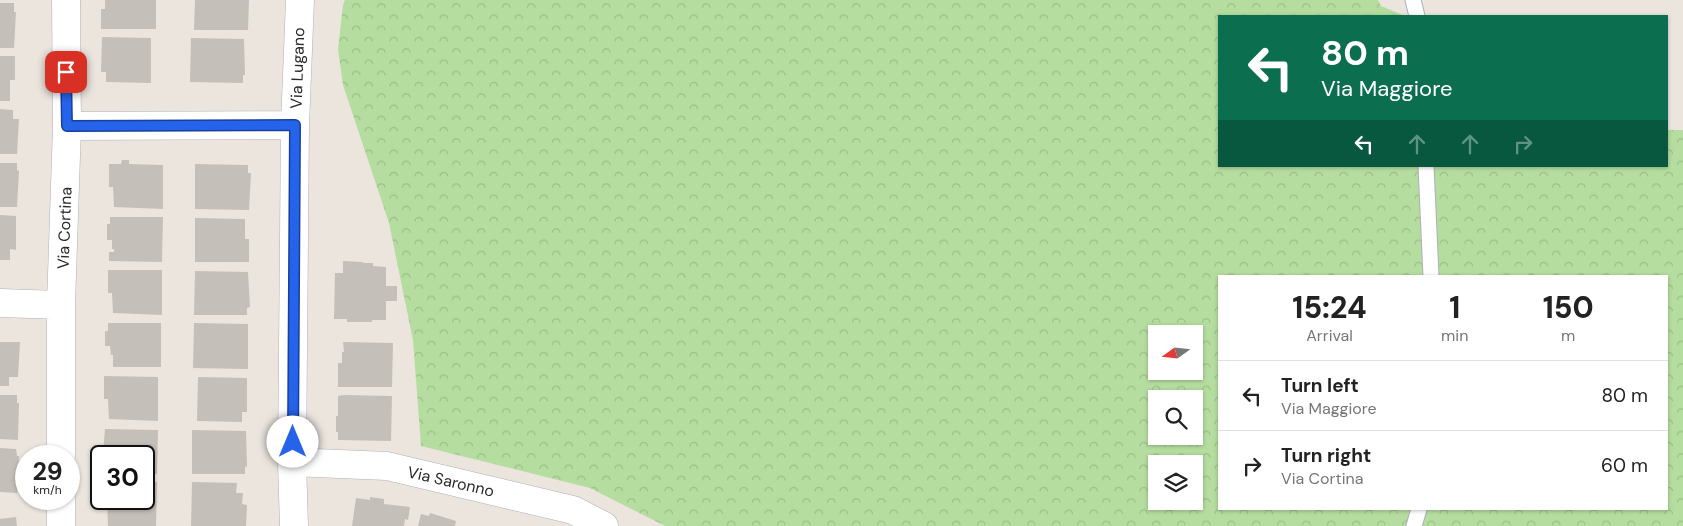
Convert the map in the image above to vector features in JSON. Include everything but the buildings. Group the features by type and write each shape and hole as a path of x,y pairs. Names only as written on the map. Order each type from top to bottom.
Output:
{"street":[{"name":"Via Cortina","path":"61,445 61,305 67,126 66,0"},
{"name":"Via Lugano","path":"294,526 292,462 295,125 300,0"},
{"path":"67,126 295,125"},
{"path":"0,303 61,305"},
{"name":"Via Saronno","path":"292,462 388,466 572,510 604,526"},
{"path":"61,510 61,526"}],"lane":[{"path":"1413,0 1417,15"},
{"path":"1426,167 1431,275"},
{"path":"1414,526 1419,510"}],"green space":[{"path":"345,0 1378,0 1381,6 1403,15 1218,15 1218,167 1668,167 1668,130 1683,130 1683,526 665,526 590,488 421,446 413,340 389,223 343,85 338,49"}],"route":[{"path":"66,72 67,126 295,125 293,442"}]}
